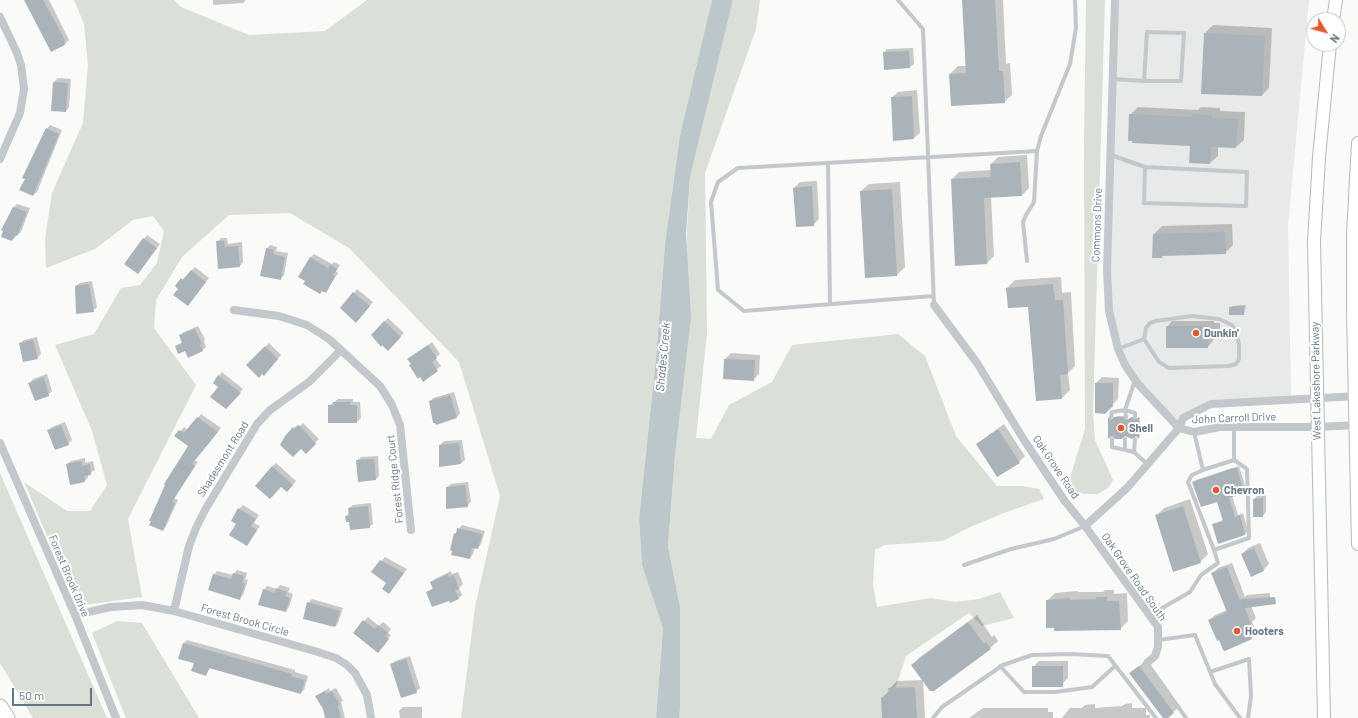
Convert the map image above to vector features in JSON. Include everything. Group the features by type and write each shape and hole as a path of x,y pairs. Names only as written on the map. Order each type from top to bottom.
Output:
{"highway":[{"path":"0,707 7,718"}],"main road":[{"path":"1335,12 1336,0"},
{"name":"West Lakeshore Parkway","path":"1324,718 1316,398 1314,242 1320,149 1329,52"},
{"path":"1358,142 1353,235 1358,544"}],"street":[{"name":"Commons Drive","path":"1115,0 1107,270 1108,311 1118,349 1125,365 1135,380 1179,428"},
{"path":"0,17 17,53 22,71 24,89 20,113 0,159"},
{"name":"Oak Grove Road","path":"934,305 977,363 1028,446 1064,500 1085,526"},
{"name":"Forest Ridge Court","path":"234,310 296,321 319,332 380,386 396,415 403,436 411,530"},
{"name":"Shadesmont Road","path":"174,611 189,546 204,510 258,424 270,410 309,382 341,350"},
{"name":"John Carroll Drive","path":"1356,396 1211,404 1183,418 1179,428 1194,432 1234,427 1317,427 1357,425"},
{"path":"1085,526 1127,488 1179,428"},
{"name":"Forest Brook Drive","path":"0,443 75,615 116,718"},
{"name":"Oak Grove Road South","path":"1085,526 1158,627 1158,640 1155,656 1147,663"},
{"name":"Forest Brook Circle","path":"75,615 128,605 142,605 174,611 336,658 347,665 362,683 367,695 371,718"}],"lane":[{"path":"898,0 923,29 934,305"},
{"path":"1027,261 1024,222 1026,215 1034,202 1037,151 1041,136 1070,64 1076,28 1075,0"},
{"path":"1112,79 1144,81 1181,81 1184,33 1147,32 1144,81"},
{"path":"934,296 744,311 718,290 710,202 718,182 738,168 1037,151"},
{"path":"1111,155 1145,167 1247,172 1246,206 1144,203 1145,167"},
{"path":"828,164 830,304"},
{"path":"1192,316 1219,319 1232,325 1236,331 1239,359 1236,364 1229,366 1169,368 1159,362 1144,339 1146,328 1150,323 1156,321 1192,316"},
{"path":"1118,349 1144,339"},
{"path":"1126,417 1125,410 1135,380"},
{"path":"1111,417 1112,412 1125,410 1135,413 1135,417"},
{"path":"1234,427 1234,460"},
{"path":"1194,432 1203,470"},
{"path":"1112,439 1112,447 1134,452 1147,464"},
{"path":"1125,439 1125,450"},
{"path":"1134,452 1135,439"},
{"path":"1149,615 1190,592 1200,575 1218,564 1188,482 1192,476 1203,470 1234,460"},
{"path":"1214,550 1249,538 1247,469 1234,460"},
{"path":"964,565 1011,549 1054,539 1085,526"},
{"path":"1158,640 1195,635 1215,684 1240,718"},
{"path":"933,718 942,707 1000,666 1032,655 1070,654 1108,656 1156,718"},
{"path":"1210,672 1249,659 1251,696 1248,718"},
{"path":"1147,663 1186,718"},
{"path":"1000,666 1024,692 1055,692 1092,687 1115,666"}],"shaded area":[{"path":"74,0 174,0 181,7 249,35 325,31 367,0 712,0 680,135 665,244 656,358 639,519 642,565 663,629 656,718 461,718 475,607 500,496 459,362 349,248 290,213 229,215 182,257 156,300 154,328 196,385 128,519 142,597 77,606 24,482 67,511 90,511 107,485 92,431 55,345 94,334 121,288 140,285 157,263 164,231 153,216 133,220 95,249 46,268 45,239 52,193 83,123 88,65 84,24"},
{"path":"733,0 760,0 756,29 705,173 707,333 696,438 711,439 729,405 772,382 792,345 898,334 925,356 956,436 997,486 1023,486 1039,489 1044,499 1001,514 968,528 943,541 885,545 875,550 873,584 877,607 931,598 955,602 979,599 1000,592 1014,618 982,626 969,613 906,656 886,718 679,718 680,607 668,546 675,455 690,177"},
{"path":"1086,0 1105,0 1093,412 1095,440 1113,480 1108,488 1098,494 1077,493 1069,481 1085,429 1084,146"},
{"path":"1115,0 1309,0 1308,12 1306,12 1306,32 1288,226 1291,399 1211,404 1183,418 1179,428 1125,365 1109,311"},
{"path":"0,473 107,718 33,718 0,663"},
{"path":"117,621 142,623 199,718 126,718 92,633"}],"water":[{"name":"Shades Creek","path":"712,0 733,0 690,177 686,235 691,317 675,455 668,546 680,607 680,708 679,718 656,718 663,629 642,565 639,519 656,358 665,244 680,135"}],"building":[{"path":"24,0 43,0 63,36 65,45 51,52"},
{"path":"962,0 995,0 999,71 1003,71 1005,103 951,106 949,74 966,73"},
{"path":"1204,33 1265,36 1262,96 1201,94"},
{"path":"909,51 910,68 884,70 883,52"},
{"path":"53,82 68,83 66,112 51,111"},
{"path":"912,96 914,139 893,141 891,97"},
{"path":"1129,114 1192,117 1192,114 1212,115 1212,118 1238,119 1236,148 1211,147 1210,164 1189,163 1190,146 1132,143 1132,141 1128,141"},
{"path":"46,128 59,134 33,196 19,190 25,179 22,178"},
{"path":"1020,162 1022,196 984,198 987,264 955,266 951,179 991,177 990,164"},
{"path":"812,186 814,226 796,227 793,188"},
{"path":"892,189 897,276 865,278 860,191"},
{"path":"13,207 27,212 17,236 15,235 12,241 1,237 3,231 1,230"},
{"path":"1225,232 1226,254 1162,256 1162,258 1152,258 1153,234"},
{"path":"143,238 157,248 138,274 124,264"},
{"path":"216,241 224,241 225,247 238,246 240,267 218,269"},
{"path":"266,248 274,250 273,254 285,257 281,280 260,276"},
{"path":"310,257 328,268 330,265 337,269 326,293 322,291 320,294 303,284 305,281 298,277"},
{"path":"191,270 206,282 188,306 173,295 178,289 175,286 181,278 183,280"},
{"path":"89,284 94,312 76,314 75,286"},
{"path":"1053,284 1055,300 1063,300 1068,374 1060,375 1062,399 1036,401 1028,307 1008,308 1006,288"},
{"path":"353,292 370,306 356,323 340,308"},
{"path":"1244,306 1244,315 1229,315 1229,307"},
{"path":"384,321 401,337 388,351 382,345 381,347 371,335"},
{"path":"1166,326 1208,326 1208,328 1215,328 1215,338 1208,338 1208,348 1166,348"},
{"path":"195,329 202,344 200,345 203,351 188,358 185,351 178,354 175,346 182,343 179,335"},
{"path":"33,340 38,359 23,362 19,343"},
{"path":"428,345 437,358 432,362 438,371 423,382 420,377 418,379 407,359"},
{"path":"265,346 278,359 264,376 262,374 259,378 246,365"},
{"path":"724,359 755,360 754,381 723,379"},
{"path":"218,375 241,393 226,409 210,397 218,387 213,383"},
{"path":"44,377 49,396 35,401 28,383"},
{"path":"1095,383 1113,383 1113,406 1105,414 1095,413"},
{"path":"450,395 457,418 436,425 433,423 429,401"},
{"path":"333,402 350,402 350,405 357,405 357,423 328,423 328,405 334,405"},
{"path":"197,417 218,432 192,464 195,466 172,502 175,503 163,531 149,525 151,521 149,521 165,485 164,484 188,446 174,436 179,430 184,433"},
{"path":"1108,417 1111,420 1114,417 1123,417 1126,420 1132,417 1135,420 1139,417 1139,439 1136,436 1132,439 1125,436 1122,439 1115,439 1112,436 1108,439"},
{"path":"61,425 69,445 55,450 47,430"},
{"path":"299,425 316,444 306,454 301,449 293,457 280,445 285,436 293,427 295,429"},
{"path":"998,429 1020,463 997,477 976,444"},
{"path":"459,443 461,464 439,467 439,445"},
{"path":"374,459 376,480 358,482 356,460"},
{"path":"81,461 82,466 90,464 91,475 84,476 85,482 70,485 66,464"},
{"path":"272,466 293,485 287,492 281,487 270,499 255,486"},
{"path":"1237,468 1244,493 1229,498 1235,517 1240,515 1245,535 1218,544 1212,524 1223,521 1217,502 1201,507 1192,482"},
{"path":"465,485 468,507 446,509 446,487"},
{"path":"1263,498 1263,517 1253,517 1253,499"},
{"path":"368,506 370,528 350,530 349,522 346,522 345,516 349,516 348,508"},
{"path":"1183,506 1201,563 1173,572 1155,515"},
{"path":"238,508 256,519 251,526 257,530 247,546 229,535 236,524 231,521"},
{"path":"457,528 482,534 478,549 472,548 470,559 451,555 452,551 450,550 454,533 456,534"},
{"path":"1254,548 1264,571 1251,577 1241,554"},
{"path":"380,560 404,573 389,594 382,589 386,583 371,572"},
{"path":"1227,567 1240,601 1241,599 1275,597 1276,604 1245,608 1251,624 1247,626 1252,639 1225,651 1223,650 1219,640 1217,641 1208,620 1227,612 1211,573"},
{"path":"233,573 244,576 242,583 245,583 240,600 208,590 213,574 231,579"},
{"path":"448,574 449,577 454,575 459,589 455,590 459,599 450,603 449,601 432,607 426,592 433,589 430,582"},
{"path":"276,588 287,592 285,596 290,598 286,612 258,605 263,589 275,593"},
{"path":"1096,597 1107,597 1107,601 1119,601 1121,630 1054,631 1054,628 1046,628 1046,600 1070,598 1070,600 1096,599"},
{"path":"307,602 340,611 335,627 303,619"},
{"path":"363,620 375,629 378,625 388,633 385,637 389,639 378,653 353,633"},
{"path":"968,622 984,644 986,642 991,649 934,691 930,691 911,665"},
{"path":"183,643 292,674 291,676 305,680 301,694 209,668 206,676 191,671 194,663 178,659"},
{"path":"406,659 417,693 401,698 390,664"},
{"path":"1032,666 1063,666 1063,687 1032,687"},
{"path":"1139,666 1174,713 1168,718 1163,718 1129,673"},
{"path":"915,687 917,718 882,718 881,698 889,694 888,688"},
{"path":"325,691 326,694 332,691 340,705 338,706 341,718 325,718 323,709 315,696"}],"place":[{"name":"Dunkin'","path":"1196,333"},
{"name":"Shell","path":"1121,428"},
{"name":"Chevron","path":"1216,490"},
{"name":"Hooters","path":"1237,631"}]}
